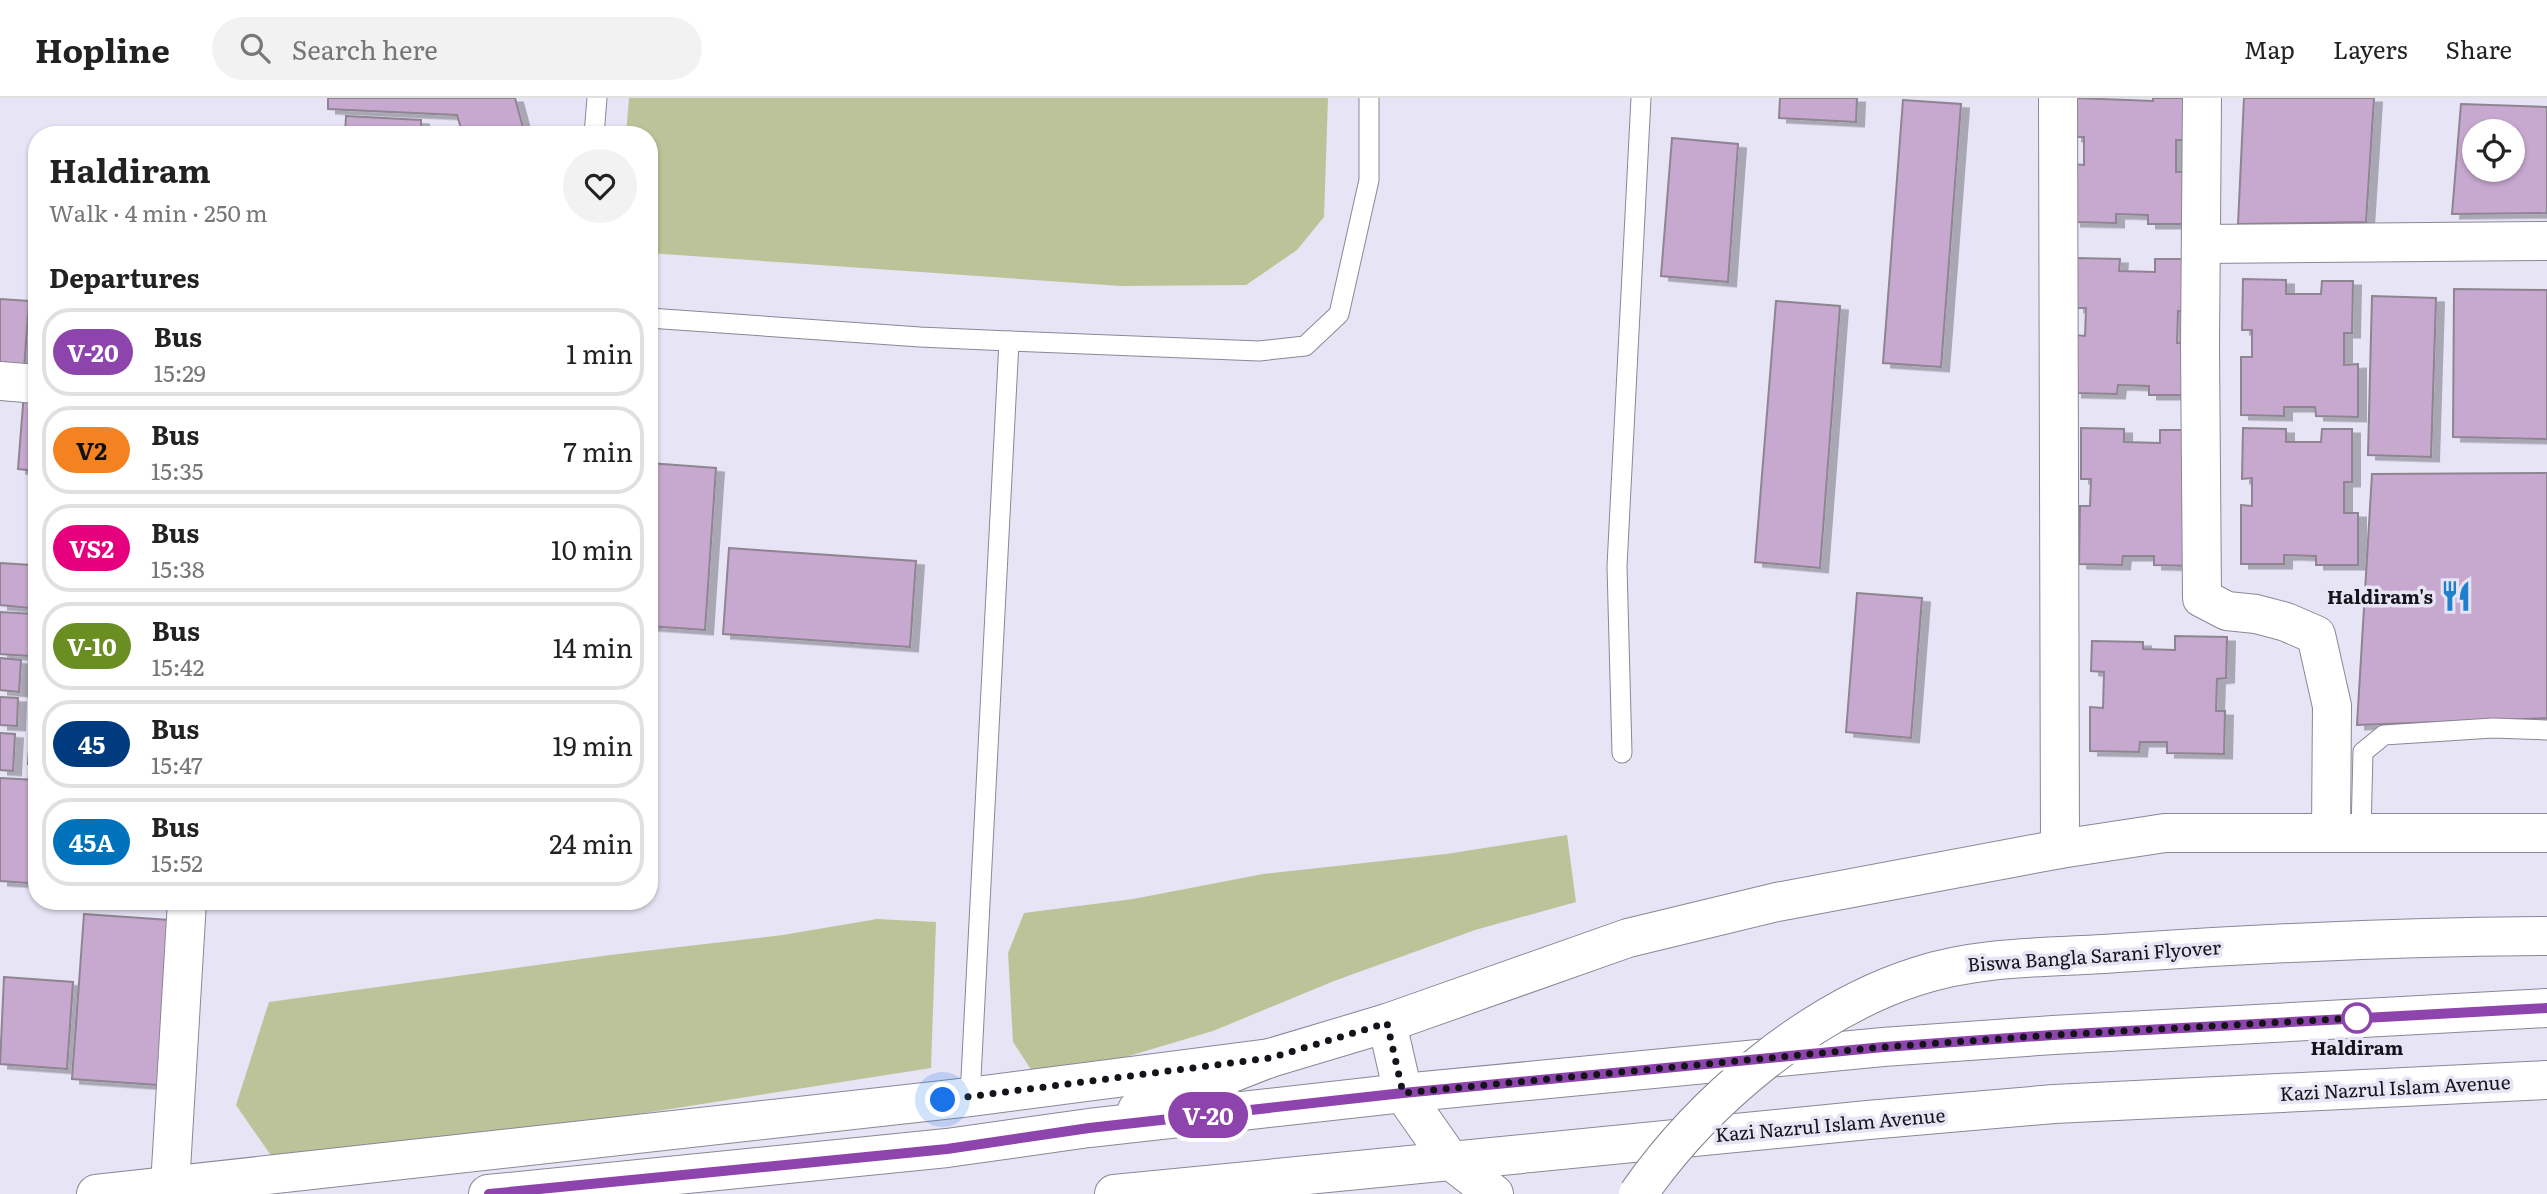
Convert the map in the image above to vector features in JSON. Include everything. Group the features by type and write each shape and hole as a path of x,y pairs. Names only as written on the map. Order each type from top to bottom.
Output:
{"street":[{"path":"2058,98 2060,849"},
{"path":"2202,98 2202,598 2227,611 2256,614 2286,622 2316,635 2332,706 2346,833"},
{"path":"2202,244 2547,241"},
{"path":"0,381 28,383"},
{"path":"1089,1128 1270,1058 1387,1023 1628,938 1777,902 2060,849 2165,833 2547,833"},
{"path":"170,1186 186,910"},
{"name":"Biswa Bangla Sarani Flyover","path":"1639,1194 1655,1170 1696,1123 1747,1074 1828,1018 1871,994 1917,976 1968,962 2237,945 2424,937 2547,936"},
{"path":"488,1194 947,1149 1089,1128 1403,1093 1896,1046 2547,1008"},
{"path":"1387,1023 1403,1093 1450,1160 1494,1194"},
{"path":"96,1194 970,1097 1270,1058"},
{"name":"Kazi Nazrul Islam Avenue","path":"1114,1194 2054,1104 2547,1080"}],"lane":[{"path":"595,126 597,98"},
{"path":"658,319 1009,341 1259,351 1305,346 1339,314 1369,180 1369,98"},
{"path":"1622,752 1617,566 1641,98"},
{"path":"970,1097 1009,341"},
{"path":"2346,833 2363,752 2384,735 2493,728 2547,730"}],"green space":[{"path":"629,98 1328,98 1324,217 1297,250 1246,285 1121,286 658,254 658,126 627,126"},
{"path":"1567,835 1576,902 1475,930 1334,981 1213,1031 1105,1063 1032,1071 1013,1042 1008,953 1024,913 1133,899 1263,874 1446,854"},
{"path":"877,919 936,922 931,1068 281,1170 236,1105 269,1002 610,955 783,935"}],"building":[{"path":"328,98 515,98 523,126 460,126 457,115 328,109"},
{"path":"1780,98 1857,98 1856,122 1779,118"},
{"path":"2075,98 2153,101 2153,98 2184,98 2184,140 2176,140 2176,172 2190,172 2190,224 2148,224 2148,215 2116,214 2116,223 2073,222 2073,164 2084,165 2084,137 2074,137"},
{"path":"2244,98 2374,98 2366,222 2238,224"},
{"path":"1903,100 1961,104 1941,367 1883,363"},
{"path":"2461,104 2547,107 2547,213 2452,214"},
{"path":"346,116 421,120 421,126 345,126"},
{"path":"1672,138 1738,144 1728,282 1661,276"},
{"path":"2076,258 2120,259 2119,271 2155,272 2155,259 2185,259 2185,312 2178,311 2177,343 2191,343 2191,395 2149,395 2149,386 2118,385 2117,394 2074,393 2075,335 2085,336 2086,308 2076,308"},
{"path":"2243,279 2286,280 2286,294 2321,294 2322,281 2353,281 2352,333 2344,333 2344,365 2358,364 2358,417 2316,416 2315,407 2284,407 2284,416 2241,415 2241,357 2252,357 2252,330 2242,330"},
{"path":"2454,289 2547,290 2547,439 2453,437"},
{"path":"2372,296 2436,298 2431,457 2368,455"},
{"path":"0,299 28,301 24,370 0,369"},
{"path":"1776,301 1840,306 1820,568 1755,562"},
{"path":"24,392 28,392 28,470 18,469"},
{"path":"2081,428 2124,429 2124,442 2160,443 2160,430 2191,430 2196,566 2154,565 2154,556 2123,556 2122,565 2079,564 2080,506 2090,506 2091,479 2081,479"},
{"path":"2243,428 2286,429 2286,442 2321,442 2322,429 2352,429 2352,482 2344,482 2344,513 2358,513 2358,565 2316,565 2316,556 2284,555 2284,564 2241,564 2241,505 2252,506 2252,478 2242,479"},
{"path":"658,464 716,468 705,630 658,627"},
{"name":"Haldiram's","path":"2547,473 2547,718 2357,725 2372,474"},
{"path":"729,548 916,561 910,647 723,634"},
{"path":"0,563 28,565 28,608 0,605"},
{"path":"1857,593 1922,598 1911,738 1846,732"},
{"path":"0,612 28,614 28,656 0,654"},
{"path":"2175,636 2227,637 2226,678 2217,679 2216,711 2225,711 2224,754 2167,753 2167,742 2140,742 2139,752 2090,751 2090,707 2103,708 2104,672 2091,671 2092,641 2143,642 2143,649 2175,650"},
{"path":"0,658 21,660 19,692 0,690"},
{"path":"0,697 18,698 17,726 0,725"},
{"path":"0,733 15,734 13,771 0,770"},
{"path":"0,778 28,780 28,883 0,881"},
{"path":"84,914 169,920 158,1085 72,1079"},
{"path":"4,977 73,982 67,1069 0,1064"}],"bus line":[{"name":"V-20","path":"489,1194 947,1149 1089,1128 1403,1093 1884,1047 2547,1008"}],"place":[{"name":"Haldiram's","path":"2456,596"},
{"name":"Haldiram","path":"2357,1018"}],"route":[{"path":"943,1100 1270,1058 1387,1023 1403,1093 1884,1047 2357,1018"}]}
